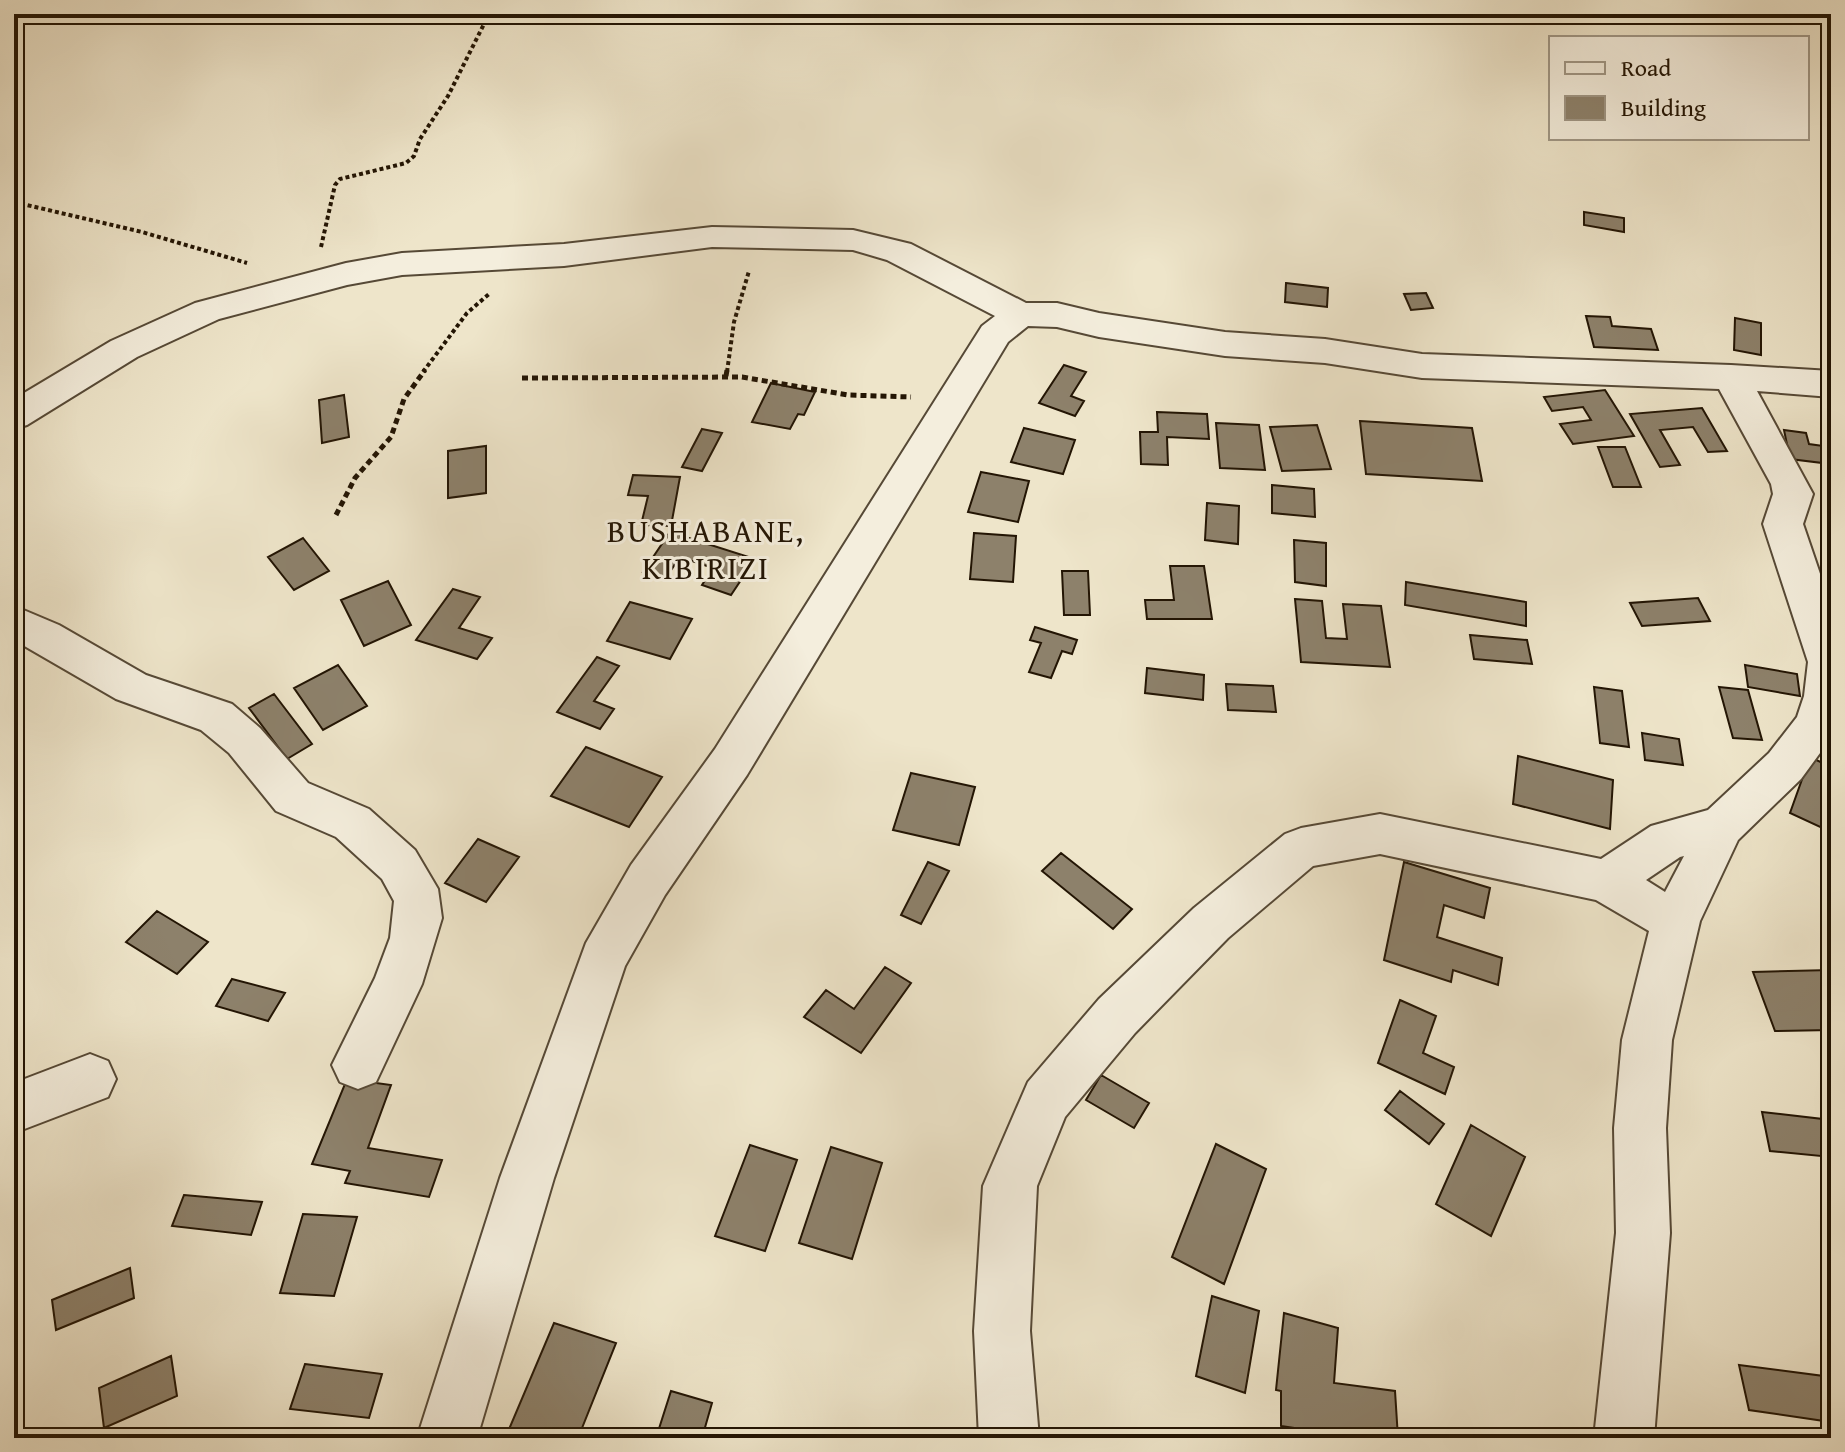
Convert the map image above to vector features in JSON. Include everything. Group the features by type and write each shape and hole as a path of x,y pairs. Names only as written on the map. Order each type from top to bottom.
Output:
{"street":[{"path":"14,416 124,349 207,311 314,282 402,264 546,256 697,238 742,236 853,240 880,245 1020,314 1057,315 1099,325 1225,344 1325,351 1422,366 1826,381"},
{"path":"447,1438 527,1178 603,959 648,880 731,762 995,334 1020,314"},
{"path":"1624,1438 1643,1233 1640,1128 1647,1040 1676,920 1722,826 1785,766 1816,725 1826,696 1829,662 1783,524 1793,494 1731,377"},
{"path":"14,622 62,645 131,687 191,707 228,724 290,796 304,805 341,817 380,844 415,891 418,916 396,986 358,1065"},
{"path":"1607,881 1667,840 1722,826"},
{"path":"1009,1438 1002,1331 1010,1186 1046,1100 1117,1016 1211,923 1301,848 1380,834 1607,881 1642,904 1676,920"},
{"path":"14,1108 90,1079"}],"path":[{"path":"14,202 142,232 314,282 335,185 340,179 406,163 414,156 420,139 448,96 489,14"},
{"path":"726,376 734,322 750,276 741,251 742,236"},
{"path":"336,515 355,478 391,437 404,399 467,313 494,290 546,256"},
{"path":"522,378 726,376 763,379 848,395 956,398"}],"building":[{"path":"1584,212 1624,218 1624,232 1584,225"},
{"path":"1286,283 1328,288 1327,307 1285,302"},
{"path":"1426,293 1433,308 1411,310 1404,294"},
{"path":"1586,316 1610,317 1612,326 1651,329 1658,350 1594,347"},
{"path":"1735,318 1761,323 1761,355 1734,350"},
{"path":"1064,365 1086,372 1071,396 1084,401 1075,416 1039,403"},
{"path":"771,383 815,392 804,415 798,414 790,429 752,422"},
{"path":"1605,390 1634,436 1573,444 1560,424 1591,420 1583,407 1552,411 1544,397"},
{"path":"344,395 349,437 322,443 319,400"},
{"path":"1702,408 1727,451 1708,452 1693,427 1660,430 1680,465 1660,467 1630,414"},
{"path":"1157,412 1207,414 1209,439 1167,437 1168,465 1141,464 1140,432 1158,432"},
{"path":"1360,421 1472,428 1482,481 1366,474"},
{"path":"1216,423 1259,425 1265,470 1220,468"},
{"path":"1317,425 1331,469 1282,471 1270,427"},
{"path":"1024,428 1075,440 1063,474 1011,462"},
{"path":"702,429 722,433 702,471 682,467"},
{"path":"1784,430 1806,433 1809,444 1831,447 1831,464 1790,459"},
{"path":"486,446 486,493 448,498 448,451"},
{"path":"1598,447 1625,447 1641,487 1613,487"},
{"path":"981,472 1029,481 1018,522 968,512"},
{"path":"633,475 680,477 671,526 641,525 648,496 628,495"},
{"path":"1272,485 1314,489 1315,517 1272,513"},
{"path":"1207,503 1239,506 1238,544 1205,540"},
{"path":"670,532 755,559 731,595 702,585 713,568 680,557 665,579 643,572"},
{"path":"974,533 1016,536 1013,582 970,579"},
{"path":"303,538 329,571 294,590 268,557"},
{"path":"1294,540 1326,543 1326,586 1295,582"},
{"path":"1170,566 1204,566 1212,619 1147,619 1145,600 1174,600"},
{"path":"1062,571 1088,571 1090,615 1064,615"},
{"path":"388,581 411,625 364,646 341,600"},
{"path":"1406,582 1526,602 1526,626 1405,605"},
{"path":"453,589 480,597 459,628 492,638 477,659 416,640"},
{"path":"1698,598 1710,621 1642,626 1630,603"},
{"path":"1295,599 1322,601 1326,638 1347,639 1343,604 1381,606 1390,667 1301,662"},
{"path":"630,602 692,619 670,659 607,641"},
{"path":"1035,627 1077,640 1072,654 1062,651 1051,678 1029,672 1041,643 1030,640"},
{"path":"1470,635 1527,640 1532,664 1474,659"},
{"path":"597,657 619,666 594,701 614,709 600,729 557,712"},
{"path":"338,665 367,706 323,730 294,688"},
{"path":"1745,665 1797,674 1800,696 1748,687"},
{"path":"1147,668 1204,675 1203,700 1145,693"},
{"path":"1226,684 1273,686 1276,712 1228,710"},
{"path":"1594,687 1622,691 1629,747 1600,743"},
{"path":"1719,687 1748,690 1762,740 1733,738"},
{"path":"274,694 312,744 287,759 249,708"},
{"path":"1642,733 1679,739 1683,765 1645,760"},
{"path":"586,747 662,777 629,827 551,796"},
{"path":"1518,756 1613,780 1610,829 1513,804"},
{"path":"1810,757 1831,767 1831,832 1790,813"},
{"path":"911,773 975,787 959,845 893,830"},
{"path":"478,839 519,857 486,902 445,883"},
{"path":"1061,853 1132,909 1113,929 1042,871"},
{"path":"928,862 949,871 921,924 901,915"},
{"path":"1404,862 1490,888 1484,918 1444,905 1437,937 1502,958 1498,985 1453,970 1451,982 1384,960"},
{"path":"157,911 208,942 177,974 126,942"},
{"path":"885,967 911,983 861,1053 804,1017 826,990 854,1009"},
{"path":"1831,970 1831,1030 1775,1031 1753,972"},
{"path":"232,979 285,993 268,1021 216,1006"},
{"path":"1400,1000 1436,1016 1423,1053 1454,1067 1445,1094 1378,1063"},
{"path":"1101,1075 1149,1103 1134,1128 1086,1100"},
{"path":"347,1079 391,1085 368,1148 442,1160 429,1197 345,1183 350,1171 312,1164"},
{"path":"1400,1091 1444,1124 1429,1144 1385,1110"},
{"path":"1762,1112 1831,1120 1831,1157 1770,1151"},
{"path":"1471,1125 1525,1157 1491,1236 1436,1204"},
{"path":"1216,1144 1266,1169 1224,1284 1172,1257"},
{"path":"750,1145 797,1160 765,1251 715,1236"},
{"path":"831,1147 882,1163 852,1259 799,1243"},
{"path":"184,1195 262,1202 251,1235 172,1226"},
{"path":"303,1214 357,1217 334,1296 280,1293"},
{"path":"130,1268 134,1298 56,1330 52,1300"},
{"path":"1212,1296 1259,1311 1245,1393 1196,1376"},
{"path":"1284,1313 1338,1328 1334,1383 1395,1391 1398,1438 1362,1438 1281,1426 1281,1391 1276,1390"},
{"path":"554,1323 616,1343 578,1438 518,1438 507,1434"},
{"path":"171,1356 177,1396 104,1428 99,1388"},
{"path":"305,1364 382,1374 369,1418 290,1409"},
{"path":"1739,1365 1831,1377 1831,1422 1749,1410"},
{"path":"671,1391 712,1403 702,1438 656,1438"}],"district":[{"name":"BUSHABANE, KIBIRIZI","path":"706,548"}]}
